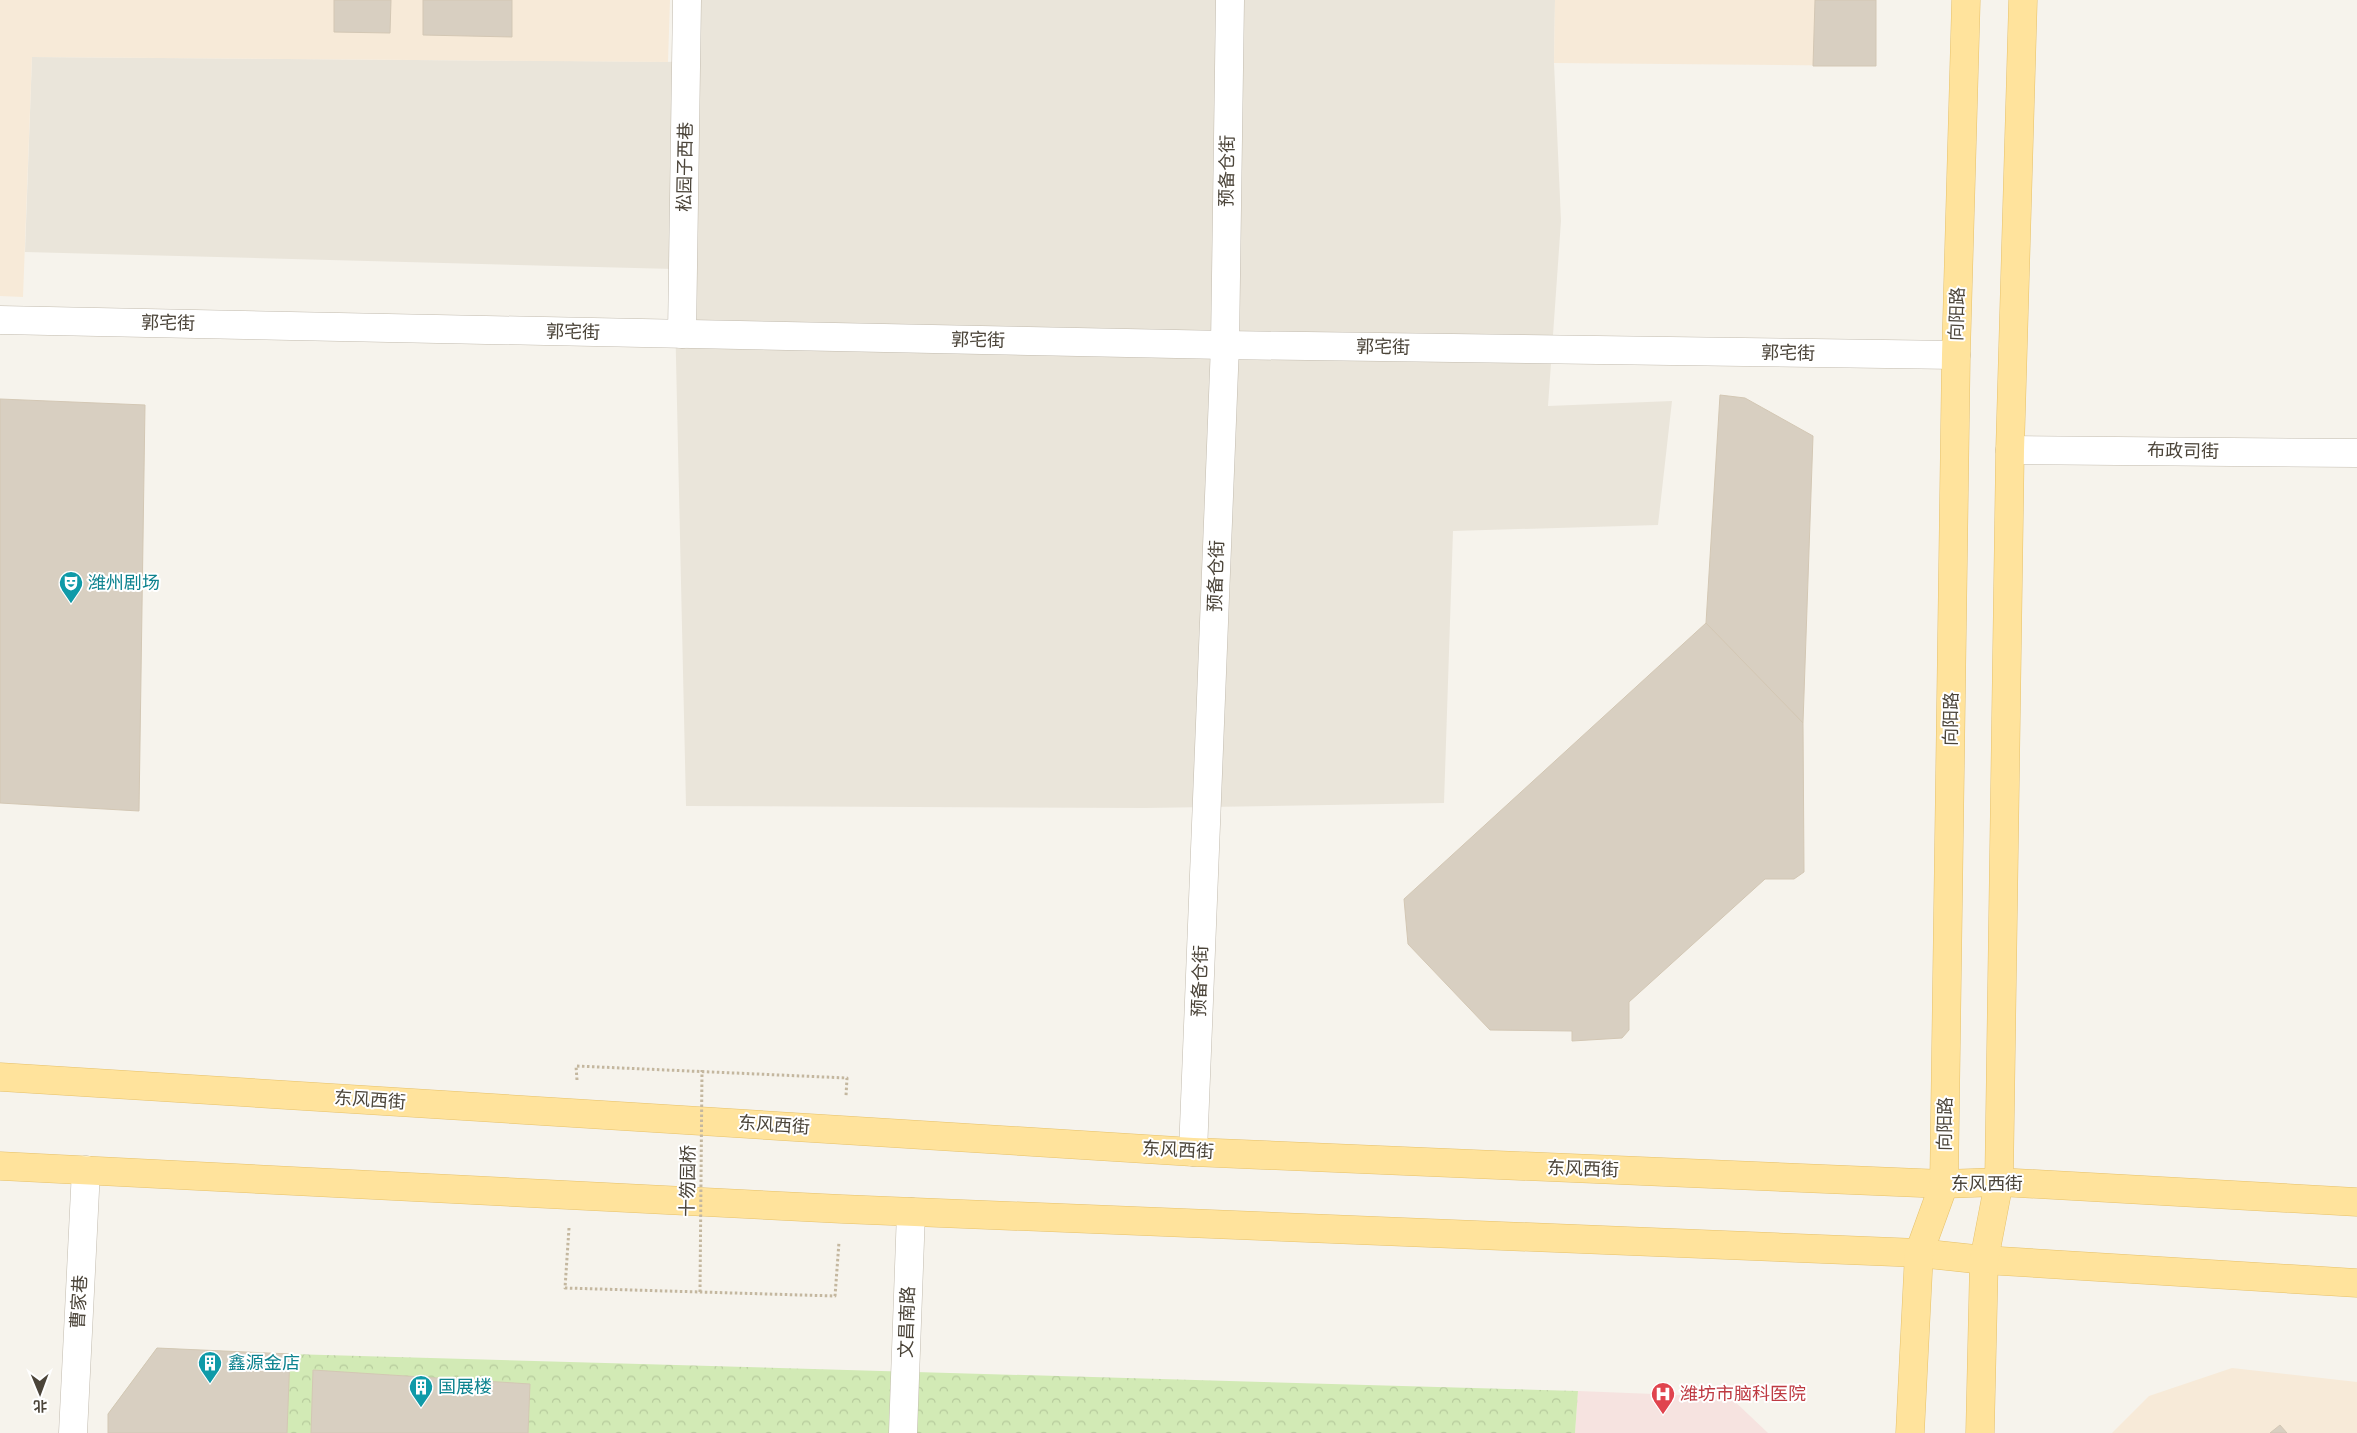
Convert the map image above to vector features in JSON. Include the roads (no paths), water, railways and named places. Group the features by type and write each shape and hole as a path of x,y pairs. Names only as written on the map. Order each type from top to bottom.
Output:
{"main road":[{"name":"向阳路","path":"1910,1433 1919,1254 1944,1184 1956,355 1966,0"},
{"path":"1980,1433 1984,1260 1999,1182 2010,450 2023,0"},
{"name":"东风西街","path":"0,1077 1193,1152 1944,1184 1999,1182 2357,1202"},
{"path":"0,1166 911,1212 1919,1254 1984,1260 2357,1283"}],"street":[{"name":"松园子西巷","path":"682,334 687,0"},
{"name":"预备仓街","path":"1193,1152 1225,345 1230,0"},
{"name":"郭宅街","path":"0,320 1225,345 1956,355"},
{"name":"布政司街","path":"2010,450 2357,453"},
{"name":"曹家巷","path":"73,1433 86,1170"},
{"name":"文昌南路","path":"903,1433 911,1212"}],"place":[{"name":"潍州剧场","path":"71,604"},
{"name":"鑫源金店","path":"210,1384"},
{"name":"国展楼","path":"421,1408"},
{"name":"潍坊市脑科医院","path":"1663,1415"}]}
